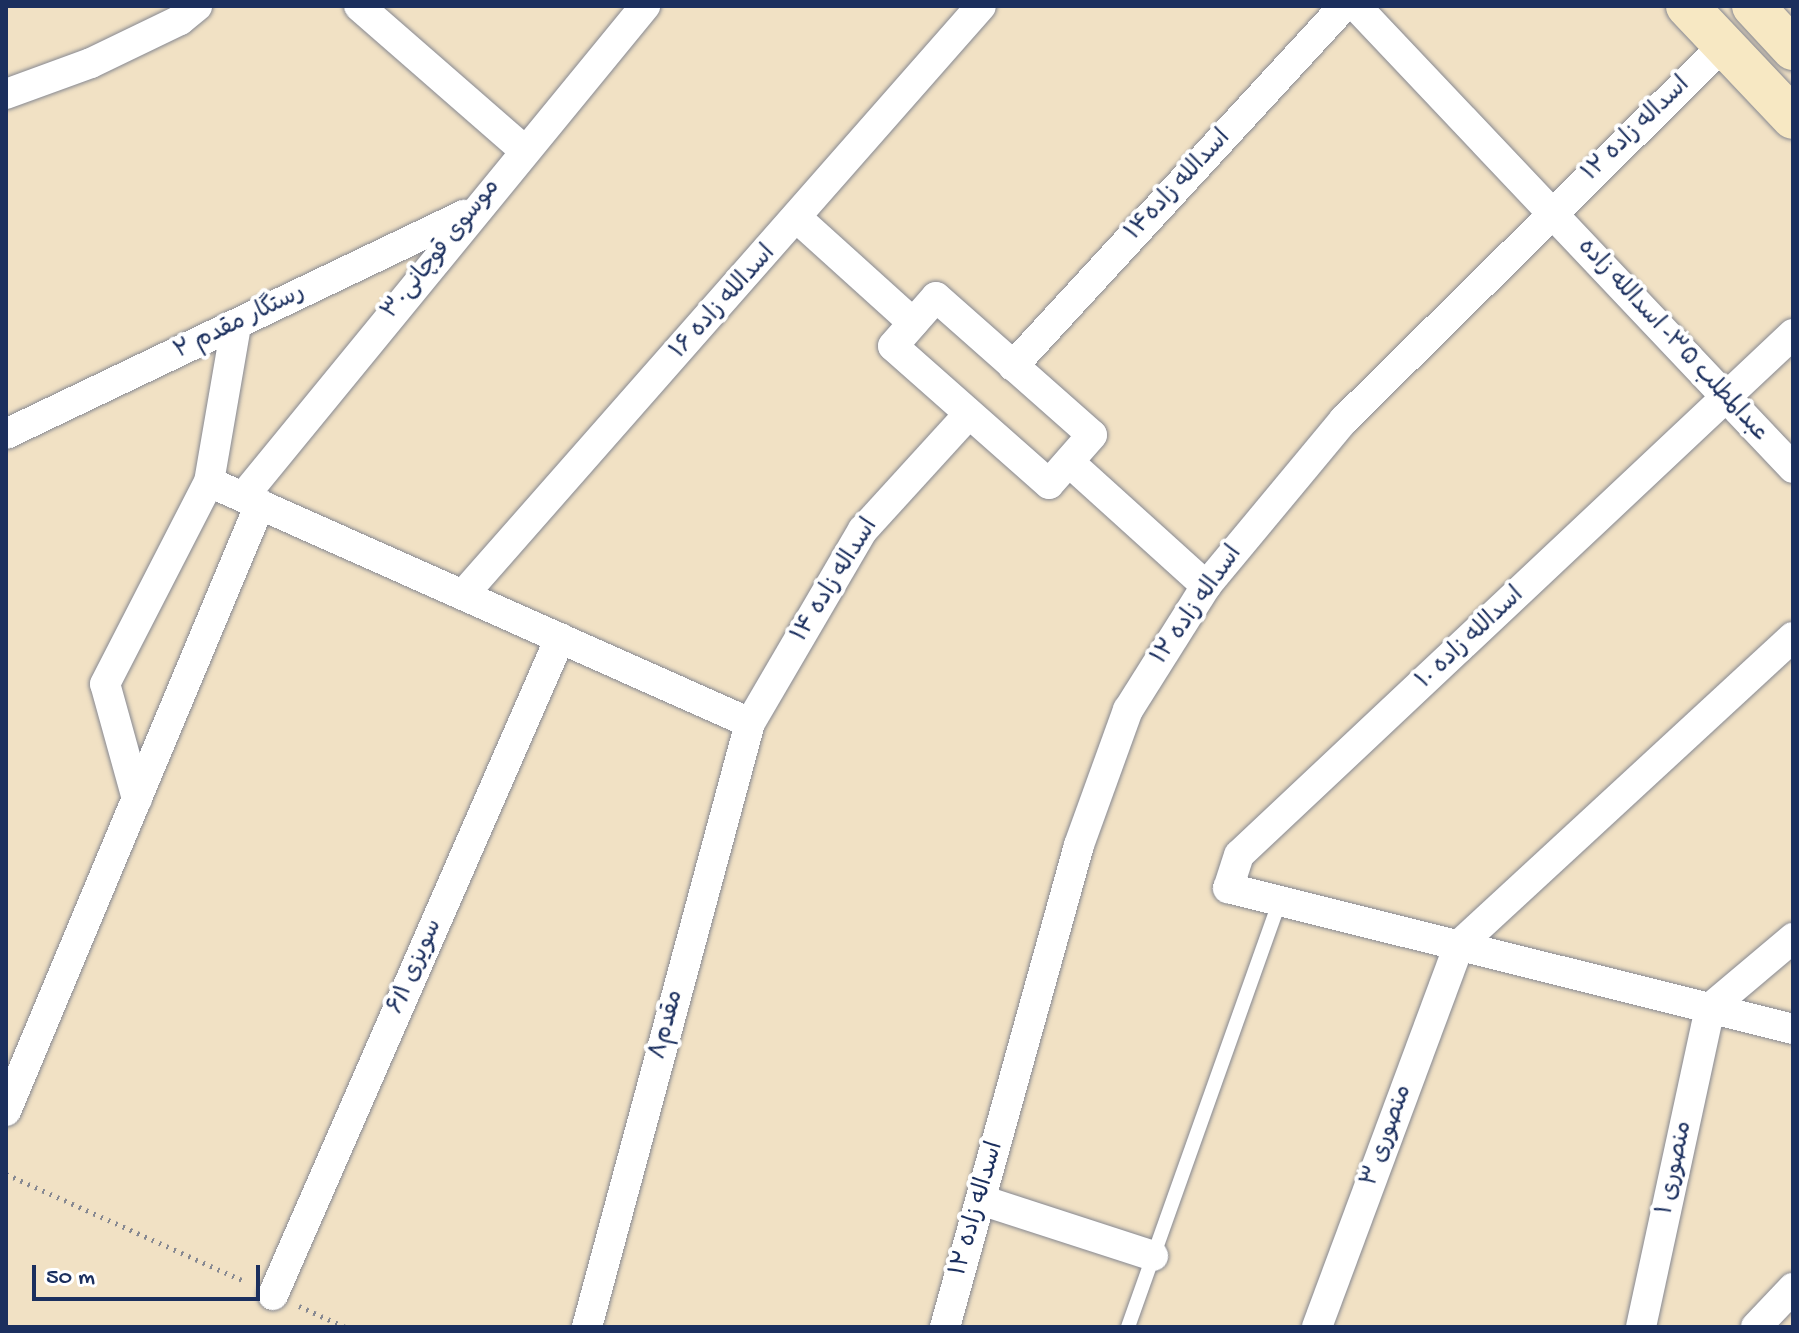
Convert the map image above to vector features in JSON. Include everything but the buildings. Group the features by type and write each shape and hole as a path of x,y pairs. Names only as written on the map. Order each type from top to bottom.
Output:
{"street":[{"path":"6,94 91,63 180,20 197,6"},
{"path":"359,6 524,150"},
{"name":"موسوی قوچانی۳۰","path":"6,1111 137,799 251,501 473,210 645,6"},
{"name":"اسدالله زاده ۱۶","path":"463,595 798,219 981,6"},
{"name":"اسدالله زاده۱۴","path":"1013,366 1344,6"},
{"name":"عبدالمطلب ۳۵- اسدالله زاده","path":"1356,6 1793,468"},
{"path":"1687,6 1793,118"},
{"path":"1724,45 1760,9 1793,49"},
{"name":"اسداله زاده ۱۲","path":"945,1327 1079,845 1128,710 1206,586 1344,420 1724,45"},
{"name":"رستگار مقدم ۲","path":"6,434 473,210"},
{"path":"798,219 913,323"},
{"path":"936,297 1013,366 1092,435 1049,484 893,346 936,297"},
{"path":"137,799 105,684 209,482 236,325"},
{"name":"اسدالله زاده ۱۰","path":"1280,901 1228,888 1239,855 1728,400 1793,334"},
{"name":"اسداله زاده ۱۴","path":"750,723 863,530 969,414"},
{"path":"1069,462 1206,586"},
{"path":"209,482 750,723"},
{"path":"1459,945 1793,637"},
{"name":"سویزی ۶/۱","path":"273,1295 560,638"},
{"name":"مقدم۸","path":"587,1327 750,723"},
{"path":"1280,901 1793,1029"},
{"path":"1710,1008 1793,938"},
{"name":"منصوری ۳","path":"1317,1327 1459,945"},
{"name":"منصوری ۱","path":"1641,1327 1710,1008"},
{"path":"981,1200 1153,1256"},
{"path":"1756,1327 1793,1288"}],"lane":[{"path":"1128,1327 1280,901"}],"path":[{"path":"6,1174 345,1327"}]}
